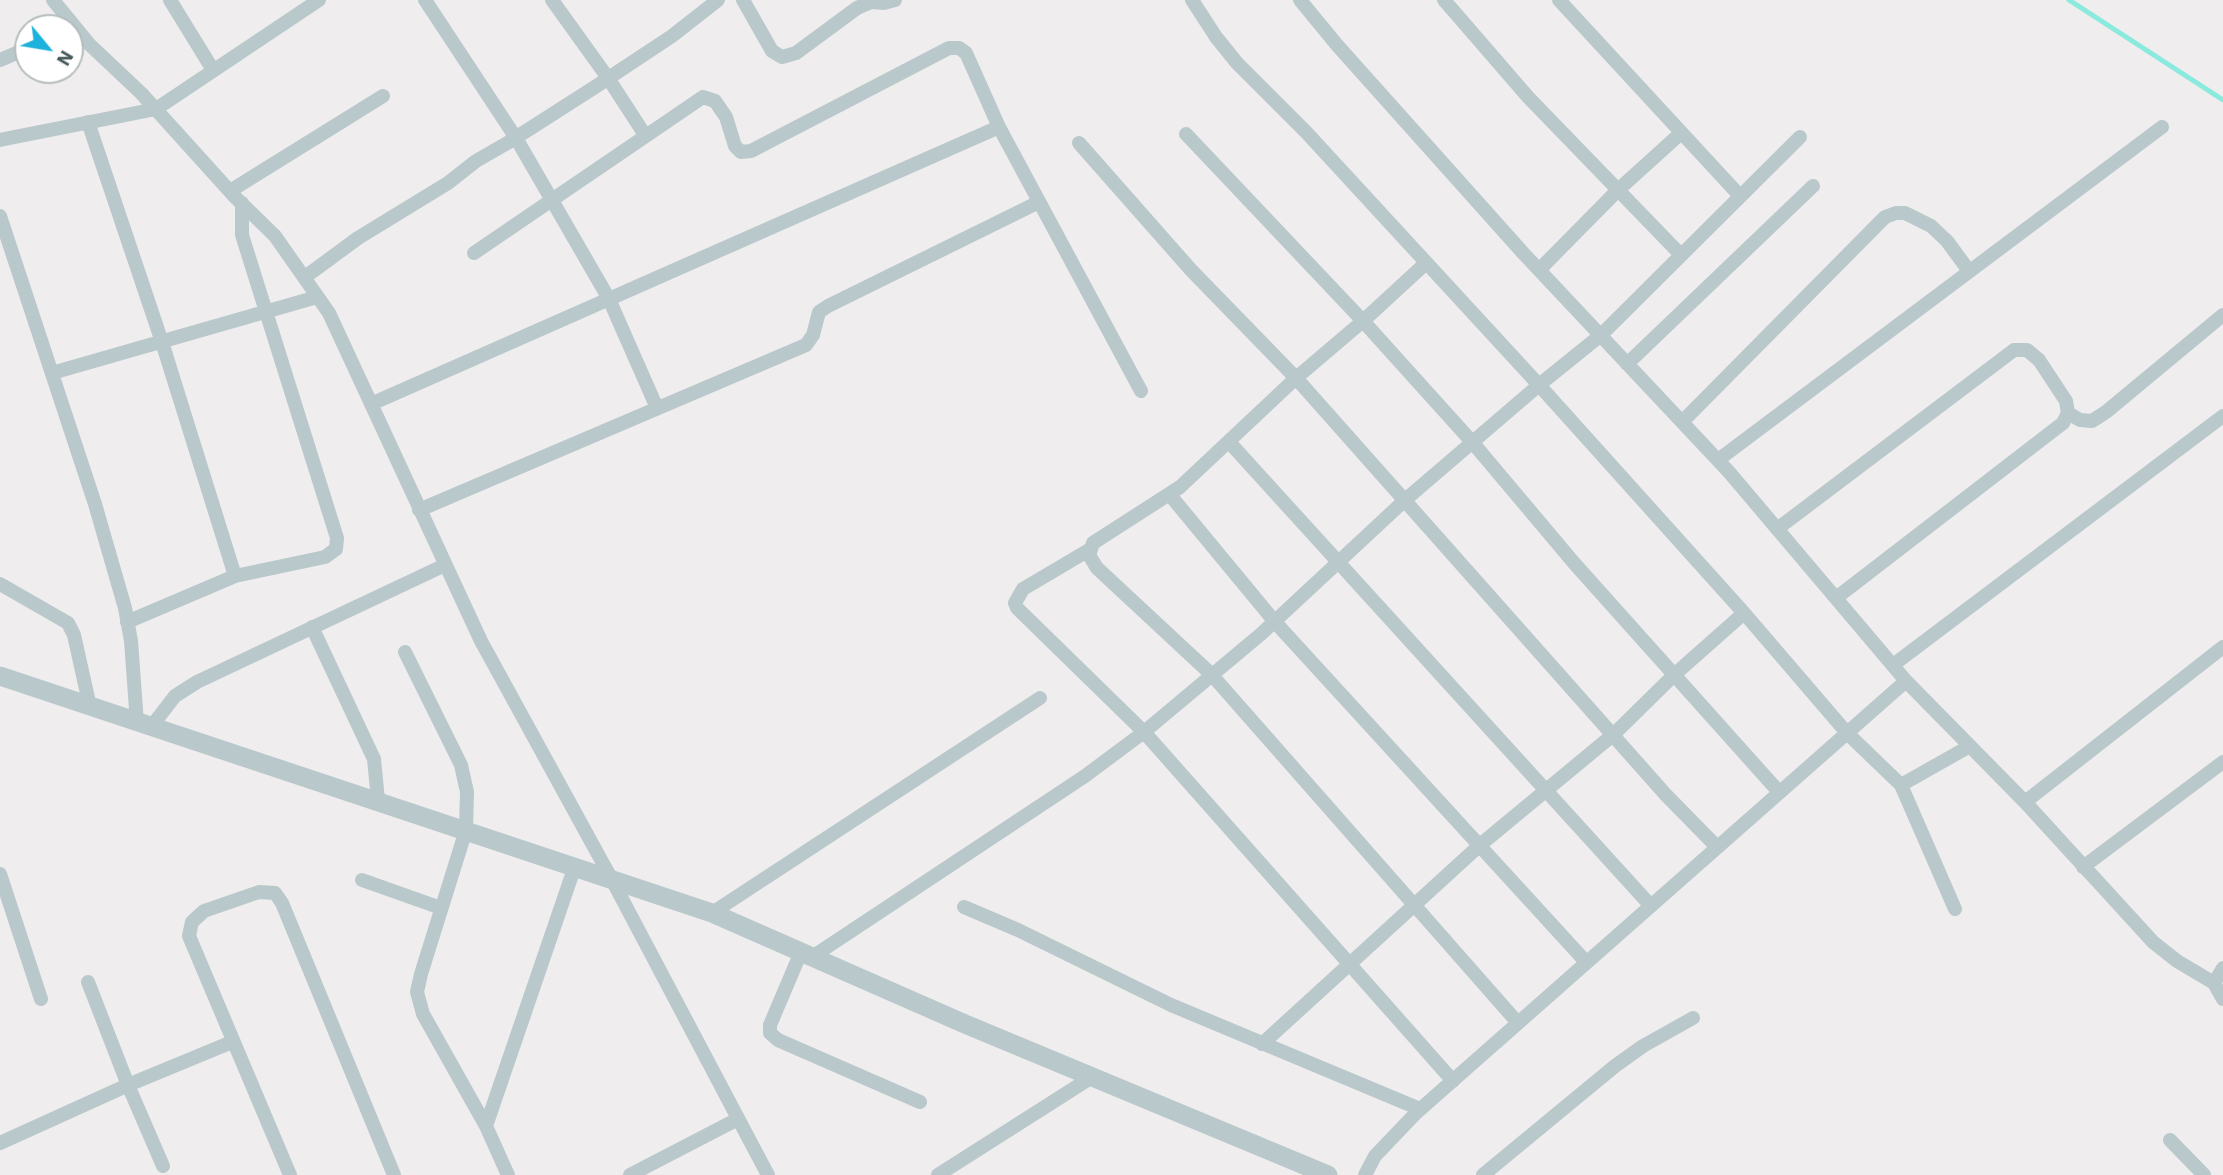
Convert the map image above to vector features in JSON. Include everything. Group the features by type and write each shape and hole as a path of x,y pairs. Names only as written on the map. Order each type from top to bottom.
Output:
{"street":[{"path":"53,0 89,44 156,108 230,191 275,236 329,313 481,641 611,878 768,1175"},
{"path":"170,0 213,71"},
{"path":"0,140 156,108 213,71 303,4 319,0"},
{"path":"552,0 645,135"},
{"path":"305,278 358,237 448,183 476,161 516,138 672,36 718,0"},
{"path":"743,0 772,51 782,57 796,53 856,8 872,2 895,0"},
{"path":"1192,0 1237,63 1306,132 1539,384 1744,613 1847,733 1901,785 1955,909"},
{"path":"1300,0 1337,45 1539,270 1718,460 1906,681 2025,802 2153,942 2177,961 2214,983 2223,999"},
{"path":"1444,0 1528,97 1681,255"},
{"path":"1559,0 1740,196"},
{"path":"431,2 516,138 609,299 657,408"},
{"path":"474,253 703,97 715,101 726,117 735,146 741,152 751,150 949,48 959,48 966,53 999,127 1142,391"},
{"path":"230,191 383,96"},
{"path":"88,122 162,342 235,576"},
{"path":"371,404 999,127"},
{"path":"1718,460 2162,127"},
{"path":"1539,270 1618,190 1681,133"},
{"path":"1186,134 1363,321 1473,443 1574,564 1780,792"},
{"path":"920,1102 778,1040 770,1033 770,1025 807,955 1085,776 1144,732 1275,622 1405,500 1539,384 1601,335 1800,136"},
{"path":"1079,143 1191,270 1296,378 1666,794 1717,847"},
{"path":"1627,363 1813,186"},
{"path":"419,510 806,345 813,335 819,312 828,306 1039,202"},
{"path":"127,622 235,576 325,556 336,549 337,538 242,234 242,203"},
{"path":"1682,422 1885,217 1905,213 1931,226 1947,241 1969,271"},
{"path":"0,216 95,504 127,622 144,725"},
{"path":"1426,262 1296,378 1230,443 1170,495 1093,543 1088,555 1097,568 1211,674 1518,1023"},
{"path":"51,373 317,297"},
{"path":"2068,413 2080,420 2092,421 2223,315"},
{"path":"1777,529 2014,350 2027,350 2039,360 2066,401 2068,413 2063,423 1836,598"},
{"path":"1893,665 2223,416"},
{"path":"1230,443 1651,906"},
{"path":"1170,495 1275,622 1586,962"},
{"path":"1089,550 1023,589 1014,603 1144,732 1453,1081"},
{"path":"144,725 176,696 197,682 445,565"},
{"path":"0,584 68,623 75,635 90,706"},
{"path":"1262,1044 1480,845 1614,734 1674,675 1744,613"},
{"path":"312,627 373,759 377,800"},
{"path":"2025,802 2223,647"},
{"path":"405,652 461,765 467,792 466,830 417,992 423,1014 486,1126 508,1175"},
{"path":"0,676 712,913 1092,1077 1328,1175"},
{"path":"1366,1175 1375,1156 1420,1109 1906,681"},
{"path":"712,913 1040,698"},
{"path":"1901,785 1970,746"},
{"path":"2083,867 2223,762"},
{"path":"486,1126 575,866"},
{"path":"0,874 5,906 41,999"},
{"path":"362,880 441,908"},
{"path":"290,1175 189,936 192,922 204,911 259,892 275,893 282,904 393,1172 376,1175"},
{"path":"964,907 1171,1004 1420,1109"},
{"path":"2214,983 2223,968"},
{"path":"88,982 163,1166"},
{"path":"1483,1175 1615,1066 1643,1046 1693,1018"},
{"path":"0,1143 232,1042"},
{"path":"938,1175 1092,1077"},
{"path":"630,1175 738,1119"},
{"path":"2170,1140 2204,1175"}],"waterway":[{"path":"2069,0 2223,100"}]}
